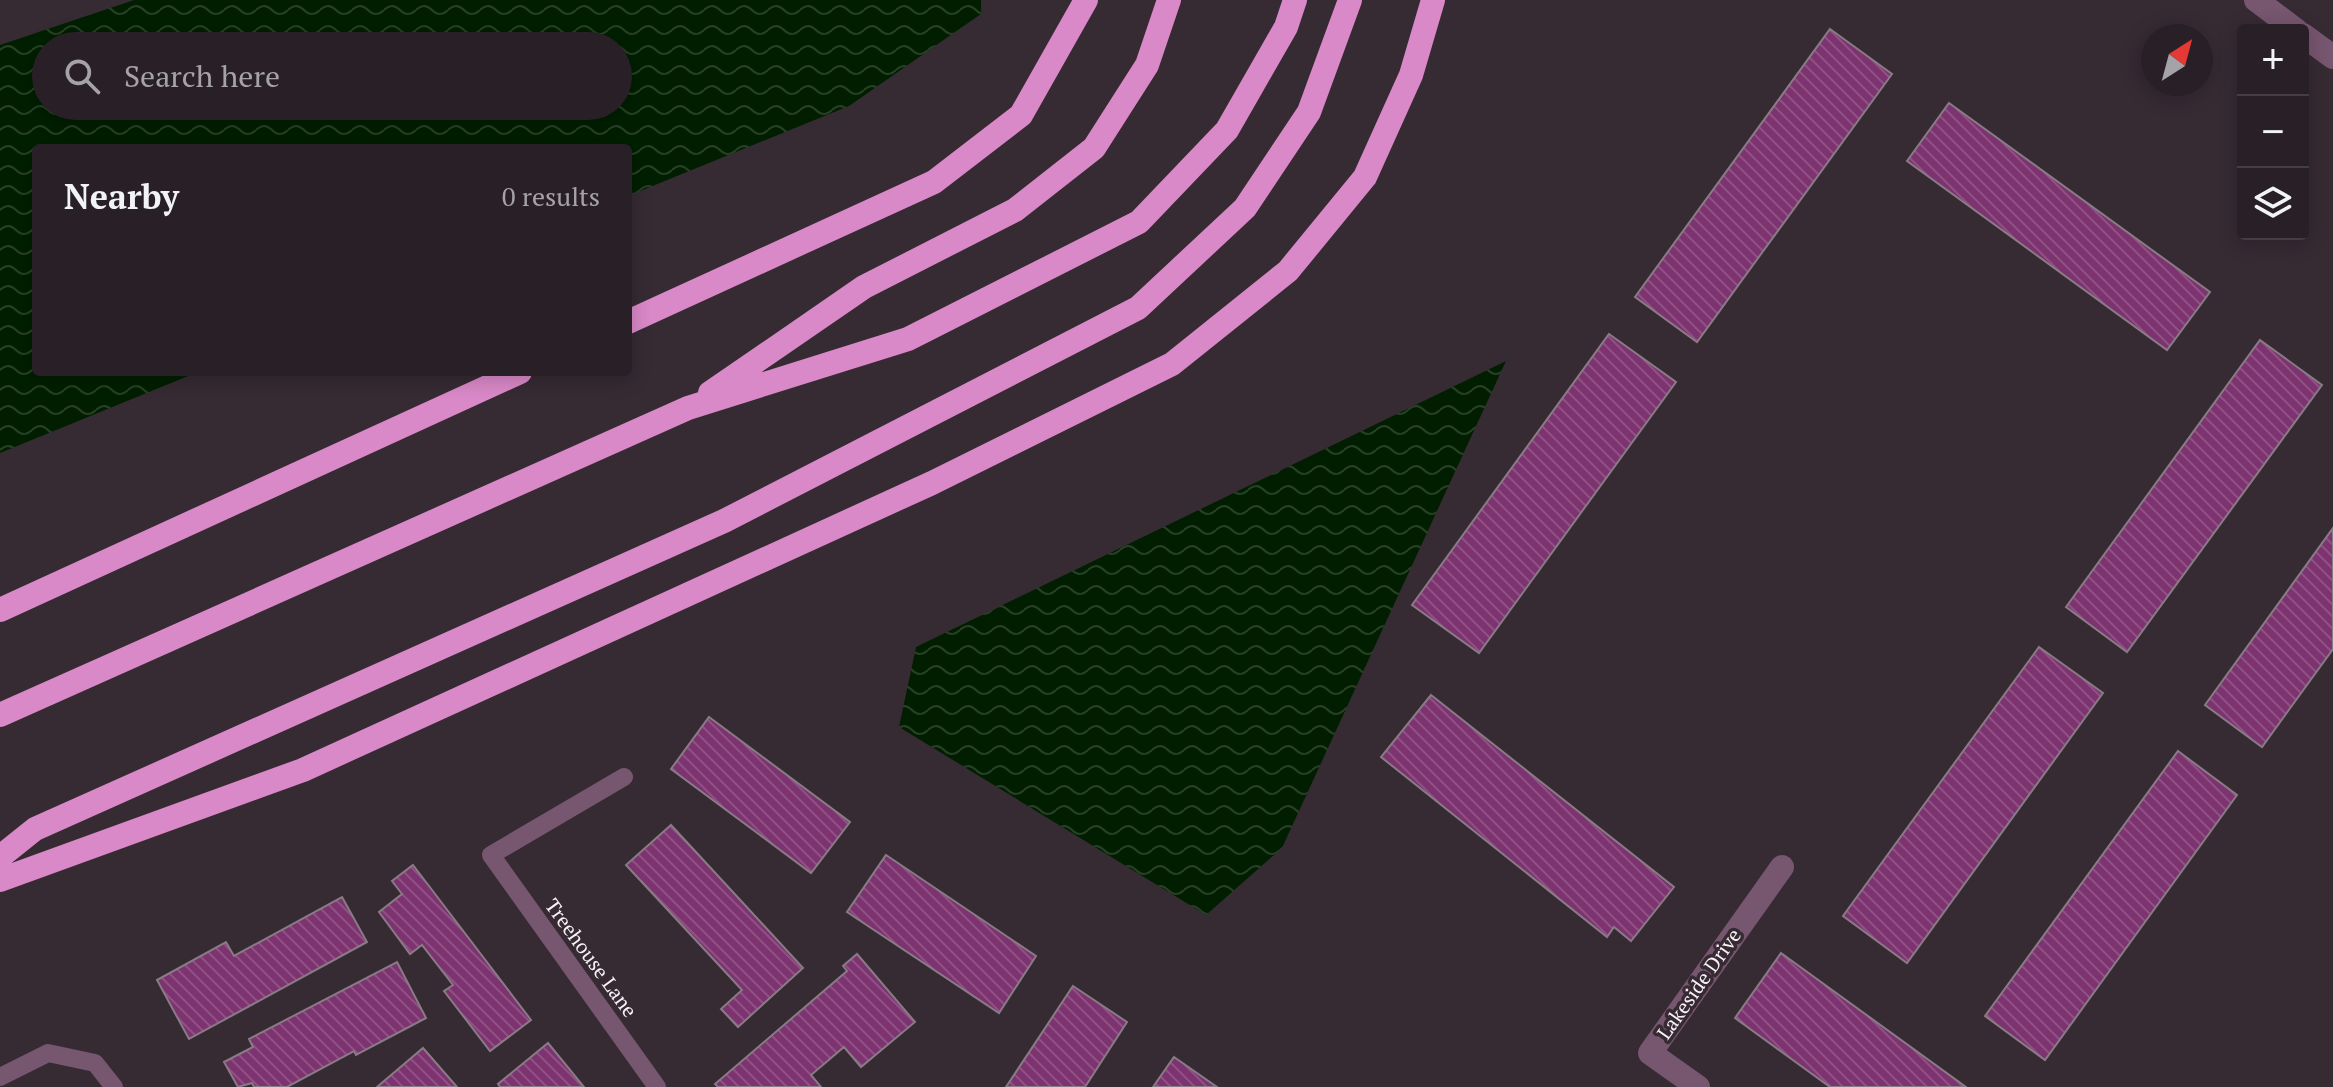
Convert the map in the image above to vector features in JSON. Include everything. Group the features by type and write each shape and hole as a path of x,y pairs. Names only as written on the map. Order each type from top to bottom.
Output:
{"highway":[{"path":"632,320 934,182 1021,115 1086,0"},
{"path":"688,408 864,287 1015,210 1094,148 1147,65 1169,0"},
{"path":"0,715 688,408 908,339 1139,222 1227,130 1286,27 1295,0"},
{"path":"0,857 35,829 724,521 1138,308 1245,208 1309,112 1350,0"},
{"path":"0,880 303,770 932,483 1172,364 1288,271 1365,177 1411,75 1433,0"},
{"path":"0,610 511,376"}],"street":[{"path":"2256,0 2288,24"},
{"path":"2309,39 2333,57"},
{"name":"Lakeside Drive","path":"1698,1087 1650,1053 1782,867"}],"lane":[{"name":"Treehouse Lane","path":"624,777 491,855 657,1087"},
{"path":"0,1077 48,1053 95,1063 114,1087"}],"water":[{"path":"134,0 981,0 981,14 849,106 632,194 632,144 32,144 32,376 188,376 0,453 0,45 32,34 32,120 632,120 632,32 39,32"},
{"path":"1506,361 1282,848 1206,915 899,727 916,647"}],"building":[{"path":"1830,29 1892,74 1697,342 1635,297"},
{"path":"1949,103 2210,292 2167,350 1907,161"},
{"path":"1609,334 1676,382 1479,653 1412,605"},
{"path":"2260,340 2322,385 2127,652 2066,607"},
{"path":"2333,528 2333,649 2262,747 2205,705"},
{"path":"2039,647 2103,693 1907,963 1843,916"},
{"path":"1431,695 1674,887 1631,941 1614,927 1607,937 1381,757"},
{"path":"709,717 850,822 811,873 671,769"},
{"path":"2178,751 2237,795 2045,1060 1985,1016"},
{"path":"671,825 803,968 738,1027 721,1009 742,990 626,865"},
{"path":"886,855 1036,956 999,1013 847,912"},
{"path":"413,865 531,1020 490,1051 444,991 453,985 422,945 410,954 379,912 402,894 392,881"},
{"path":"342,897 367,942 189,1039 157,980 226,942 234,956"},
{"path":"1781,953 1966,1087 1830,1087 1735,1018"},
{"path":"857,954 915,1022 861,1067 844,1047 811,1075 821,1087 718,1087 715,1084 847,971 843,966"},
{"path":"397,962 426,1018 356,1055 354,1051 287,1087 254,1087 252,1083 238,1087 224,1062 253,1047 249,1039"},
{"path":"1073,986 1127,1022 1085,1087 1006,1087"},
{"path":"548,1043 584,1087 500,1087 498,1084"},
{"path":"423,1048 457,1087 377,1087"},
{"path":"1174,1057 1217,1087 1153,1087"}]}
